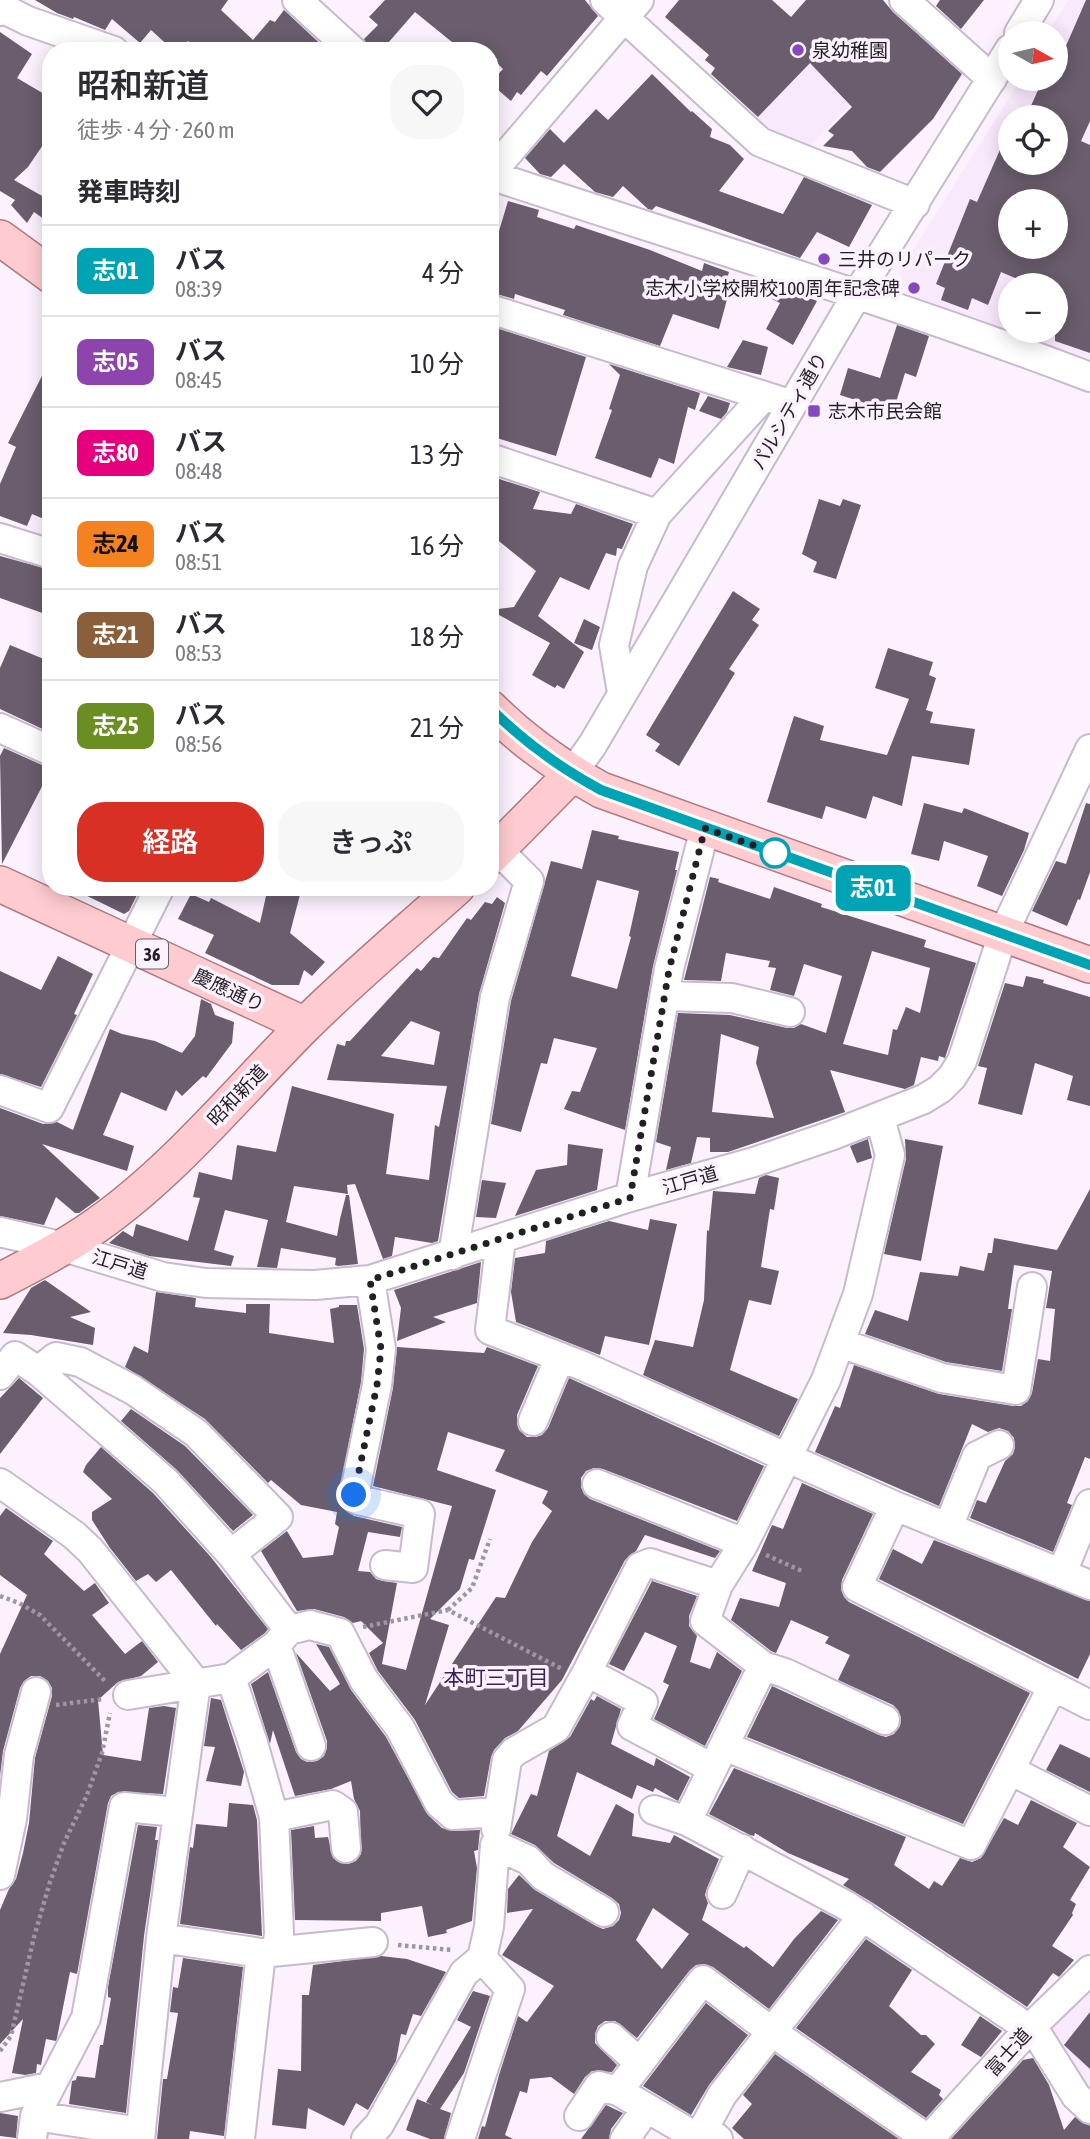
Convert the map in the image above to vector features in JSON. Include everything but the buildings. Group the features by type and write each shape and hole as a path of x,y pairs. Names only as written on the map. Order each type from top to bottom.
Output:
{"main road":[{"path":"4,238 42,268"},
{"path":"499,716 538,750 601,790 1090,965"},
{"path":"499,849 572,774"},
{"name":"慶應通り","path":"0,884 305,1025"},
{"name":"昭和新道","path":"0,1281 64,1247 117,1210 183,1151 305,1025 447,896"}],"street":[{"path":"297,0 343,42"},
{"path":"904,0 992,79"},
{"path":"1027,21 1040,0"},
{"path":"4,6 28,21 88,42"},
{"path":"499,163 622,6 760,142 915,204"},
{"name":"パルシティ通り","path":"572,774 593,744 856,296 998,69"},
{"path":"499,177 948,324 1090,377"},
{"path":"499,312 793,405"},
{"path":"622,693 614,645 633,566 657,514 764,396"},
{"path":"499,461 657,514"},
{"path":"0,538 42,551"},
{"path":"0,728 42,747"},
{"name":"江戸道","path":"0,1232 64,1247 163,1277 206,1283 315,1285 370,1280 754,1162 880,1118 923,1099 940,1089 952,1077 962,1060 1003,934 1090,749"},
{"path":"630,1198 665,996 705,828"},
{"path":"453,1255 495,997 529,881 499,858"},
{"path":"0,1090 49,1108 155,896"},
{"path":"665,996 732,998 790,1012"},
{"path":"880,1118 890,1155 858,1294 826,1380 743,1544 718,1585 705,1621 763,1666 785,1673 885,1720"},
{"path":"501,1239 489,1330 560,1357 895,1506 1090,1585"},
{"path":"370,1280 381,1349 377,1385 354,1495 358,1500 420,1514 413,1568 384,1565"},
{"path":"840,1343 942,1378 1016,1391 1032,1287"},
{"path":"0,1375 15,1356 38,1371 165,1481 231,1554 282,1638 311,1746"},
{"path":"38,1371 56,1357 79,1362 133,1390 196,1433 278,1517 231,1554"},
{"path":"533,1420 560,1357"},
{"path":"948,1527 977,1456 999,1445"},
{"path":"0,1483 74,1535 90,1550 196,1683 177,1812 140,2135 33,2127 49,2087 86,2018 124,1807 177,1812"},
{"path":"597,1484 743,1544"},
{"path":"1062,1573 1090,1504"},
{"path":"895,1506 857,1587 1090,1704"},
{"path":"366,2139 379,2125 464,1973 482,1958 489,1922 498,1812 507,1760 514,1752 556,1728 640,1567 650,1563 718,1585"},
{"path":"116,1696 231,1678 282,1638 310,1625 340,1633 364,1680 400,1728 439,1803 453,1815 498,1812"},
{"path":"687,1821 763,1666"},
{"path":"584,1676 643,1702 632,1726 971,1845 1053,1686"},
{"path":"231,1678 274,1817 279,1933 269,1952 240,2139"},
{"path":"0,1875 12,1819 19,1755 36,1692"},
{"path":"1010,1770 1090,1811"},
{"path":"274,1817 333,1805 343,1812 346,1848"},
{"path":"654,1810 687,1821 863,1916 1037,2034 1076,2096 1090,2109"},
{"path":"495,1845 528,1860 543,1876 604,1912"},
{"path":"722,1894 741,1849"},
{"path":"579,2116 599,2086 618,2091 693,2135 711,2134 722,2095 863,1916"},
{"path":"162,1938 269,1952 373,1942"},
{"path":"460,2139 510,1989 482,1958"},
{"name":"富士道","path":"929,2139 1028,2029 1090,1969"},
{"path":"618,2091 703,1980 772,2032 929,2139"},
{"path":"611,2037 639,2063"},
{"path":"0,2097 49,2087"},
{"path":"625,2139 646,2109"}],"path":[{"path":"340,1633 448,1610 472,1588 490,1539"},
{"path":"743,1544 802,1571"},
{"path":"0,1596 40,1615 116,1696 102,1753 87,1796 64,1843 47,1893 11,2036 0,2051"},
{"path":"448,1610 584,1676"},
{"path":"373,1942 451,1950 471,1938 489,1922"}],"shaded area":[{"path":"1069,0 1090,0 1090,365 1034,343 1068,343 1068,273 998,273 998,329 908,294 899,272 998,115 998,175 1068,175 1068,105 1005,105 1013,91 1068,91 1068,21 1055,21"},
{"path":"802,15 866,88 808,148 774,136 724,93"},
{"path":"1090,1980 1090,2096 1044,2024"}],"bus line":[{"name":"志01","path":"499,717 538,750 601,790 1090,965"}],"place":[{"name":"泉幼稚園","path":"798,50"},
{"name":"三井のリパーク","path":"824,259"},
{"name":"志木小学校開校100周年記念碑","path":"914,288"},
{"name":"志木市民会館","path":"814,411"}],"district":[{"name":"本町三丁目","path":"496,1677"}],"route":[{"path":"354,1495 377,1385 381,1349 370,1280 630,1198 669,970 705,828 775,853"}]}
